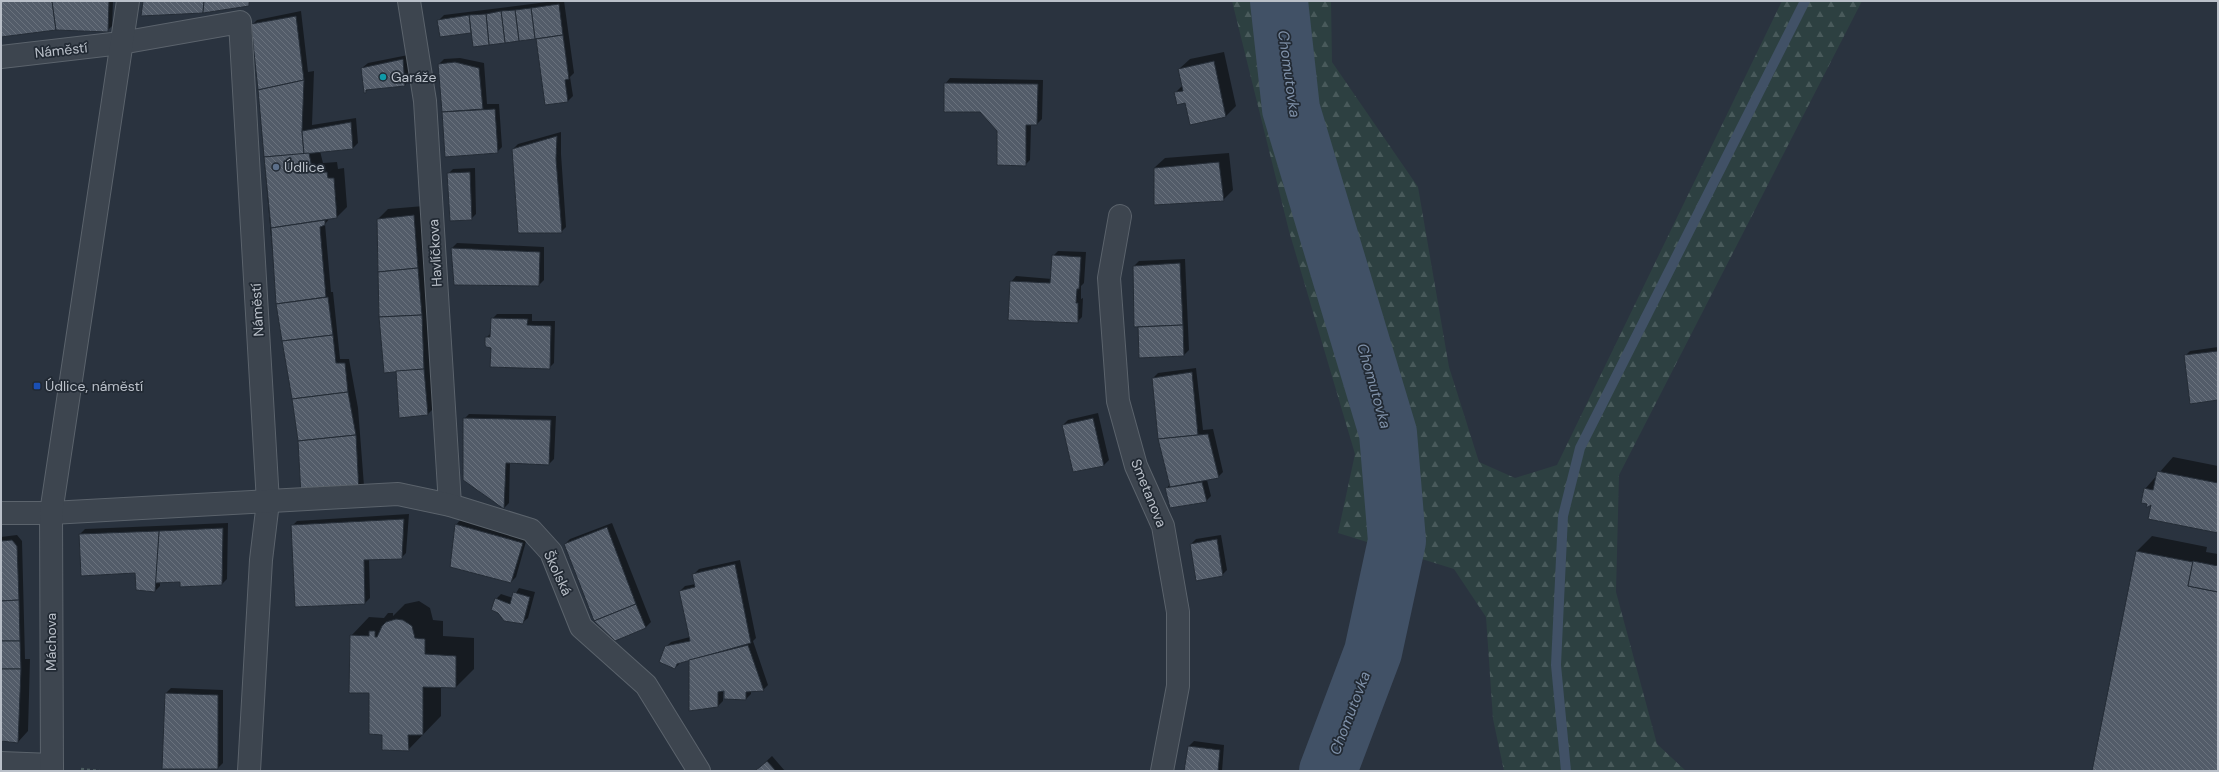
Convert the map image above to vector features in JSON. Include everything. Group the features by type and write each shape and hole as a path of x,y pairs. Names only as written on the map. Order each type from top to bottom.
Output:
{"street":[{"path":"51,512 128,1"},
{"name":"Havlíčkova","path":"411,1 425,100 450,505"},
{"name":"Náměstí","path":"1,57 122,43 240,22 268,502"},
{"name":"Smetanova","path":"1120,216 1109,278 1118,401 1136,466 1163,526 1178,612 1178,686 1162,771"},
{"name":"Školská","path":"268,502 398,494 450,505 531,530 551,552 581,627 646,685 699,771"},
{"path":"1,513 268,502 261,560 249,771"},
{"name":"Máchova","path":"51,512 52,768"},
{"path":"1,763 52,768"}],"green space":[{"path":"1232,1 1331,1 1332,62 1418,187 1449,367 1479,462 1515,478 1557,465 1782,1 1862,1 1619,475 1616,592 1657,744 1686,771 1504,771 1493,719 1486,617 1454,569 1338,533 1355,454 1289,231"}],"building":[{"path":"1,1 52,1 56,30 1,37"},
{"path":"52,1 109,1 108,32 56,30"},
{"path":"143,1 204,1 203,13 141,16"},
{"path":"204,1 249,1 249,6 203,13"},
{"path":"559,4 563,35 535,39 531,8"},
{"path":"531,8 535,39 519,41 515,10"},
{"path":"515,10 519,41 505,43 501,11"},
{"path":"501,11 505,43 489,45 486,14"},
{"path":"486,14 489,45 473,47 469,15"},
{"path":"469,15 471,33 440,37 437,20"},
{"path":"296,16 304,80 258,90 251,24"},
{"path":"563,35 569,79 565,80 568,102 545,105 536,39"},
{"name":"Garáže","path":"403,59 405,86 366,90 366,93 364,93 361,68"},
{"path":"1214,61 1226,117 1190,125 1185,103 1177,105 1174,92 1183,91 1178,69"},
{"path":"455,62 479,68 483,109 442,112 438,64"},
{"path":"304,80 302,131 304,154 264,157 258,90"},
{"path":"944,83 1038,84 1037,125 1026,125 1026,166 997,165 997,131 980,112 944,112"},
{"path":"495,109 498,153 445,157 442,112"},
{"path":"351,122 353,149 304,154 302,131"},
{"path":"557,136 556,159 562,233 518,233 512,149"},
{"path":"309,153 313,173 327,172 328,178 334,178 337,218 271,228 264,157"},
{"path":"1219,162 1224,201 1154,205 1154,168"},
{"path":"470,172 472,220 450,221 447,173"},
{"path":"414,215 418,268 378,272 377,219"},
{"path":"325,220 325,225 320,227 326,297 276,304 271,228"},
{"path":"451,248 540,252 539,286 454,285"},
{"path":"1052,255 1081,257 1079,289 1077,289 1076,303 1078,303 1078,323 1008,320 1010,281 1050,283"},
{"path":"1180,263 1183,325 1134,327 1133,266"},
{"path":"418,268 422,315 379,317 378,272"},
{"path":"328,297 333,335 282,341 276,304"},
{"path":"422,315 424,369 384,373 379,317"},
{"path":"491,318 528,319 527,325 551,326 550,369 490,367 491,348 486,347 485,337 490,337"},
{"path":"1183,325 1184,356 1139,358 1138,327"},
{"path":"333,335 336,363 345,363 348,392 292,399 282,341"},
{"path":"2218,351 2218,400 2190,404 2184,355"},
{"path":"424,369 428,415 399,418 396,371"},
{"path":"1192,372 1198,435 1158,439 1152,378"},
{"path":"348,392 356,435 298,441 292,399"},
{"path":"463,418 551,420 549,465 506,463 504,509 463,480"},
{"path":"1093,418 1104,466 1073,472 1062,425"},
{"path":"1208,434 1219,478 1170,487 1158,439"},
{"path":"356,435 359,492 301,496 298,441"},
{"path":"2157,471 2218,483 2218,533 2148,519 2151,505 2146,507 2147,504 2141,503 2144,488 2153,490"},
{"path":"1202,482 1207,502 1170,508 1165,488"},
{"path":"404,519 402,559 364,560 365,604 295,607 291,525"},
{"path":"455,524 523,543 511,583 450,567"},
{"path":"607,527 636,604 594,621 564,544"},
{"path":"223,528 222,585 180,587 180,582 155,583 159,531"},
{"path":"159,531 155,592 136,590 135,573 81,576 79,534"},
{"path":"1217,539 1223,576 1196,581 1190,544"},
{"path":"12,540 17,546 19,600 1,601 1,541"},
{"path":"2136,551 2193,562 2188,586 2218,592 2218,771 2092,771"},
{"path":"2193,561 2218,566 2218,592 2188,586"},
{"path":"735,564 751,643 677,664 675,669 659,662 665,646 690,641 679,591 695,587 692,574"},
{"path":"513,592 530,597 523,624 504,621 498,613 491,610 495,598 510,604"},
{"path":"19,600 20,641 1,641 1,601"},
{"path":"636,604 646,628 615,641 594,621"},
{"path":"396,619 403,620 412,626 415,638 425,639 425,654 456,656 456,688 423,687 423,735 408,735 409,751 382,750 382,735 369,734 369,693 349,693 350,635 369,636 369,631 375,631 375,637 377,637 382,626 386,622"},
{"path":"1,641 20,641 21,669 1,669"},
{"path":"748,645 764,691 746,692 746,700 724,699 724,691 718,692 718,707 689,711 689,660"},
{"path":"1,669 21,669 18,743 1,741"},
{"path":"165,693 218,695 218,769 162,769"},
{"path":"1188,746 1220,750 1218,771 1184,771"},
{"path":"767,761 776,771 755,771"}],"waterway":[{"name":"Chomutovka","path":"1279,1 1291,109 1388,433 1397,541 1373,652 1328,771"},
{"path":"1566,771 1556,665 1563,516 1580,448 1805,1"}],"place":[{"name":"Garáže","path":"383,77"},
{"name":"Údlice","path":"276,167"},
{"name":"Údlice, náměstí","path":"37,386"}]}
